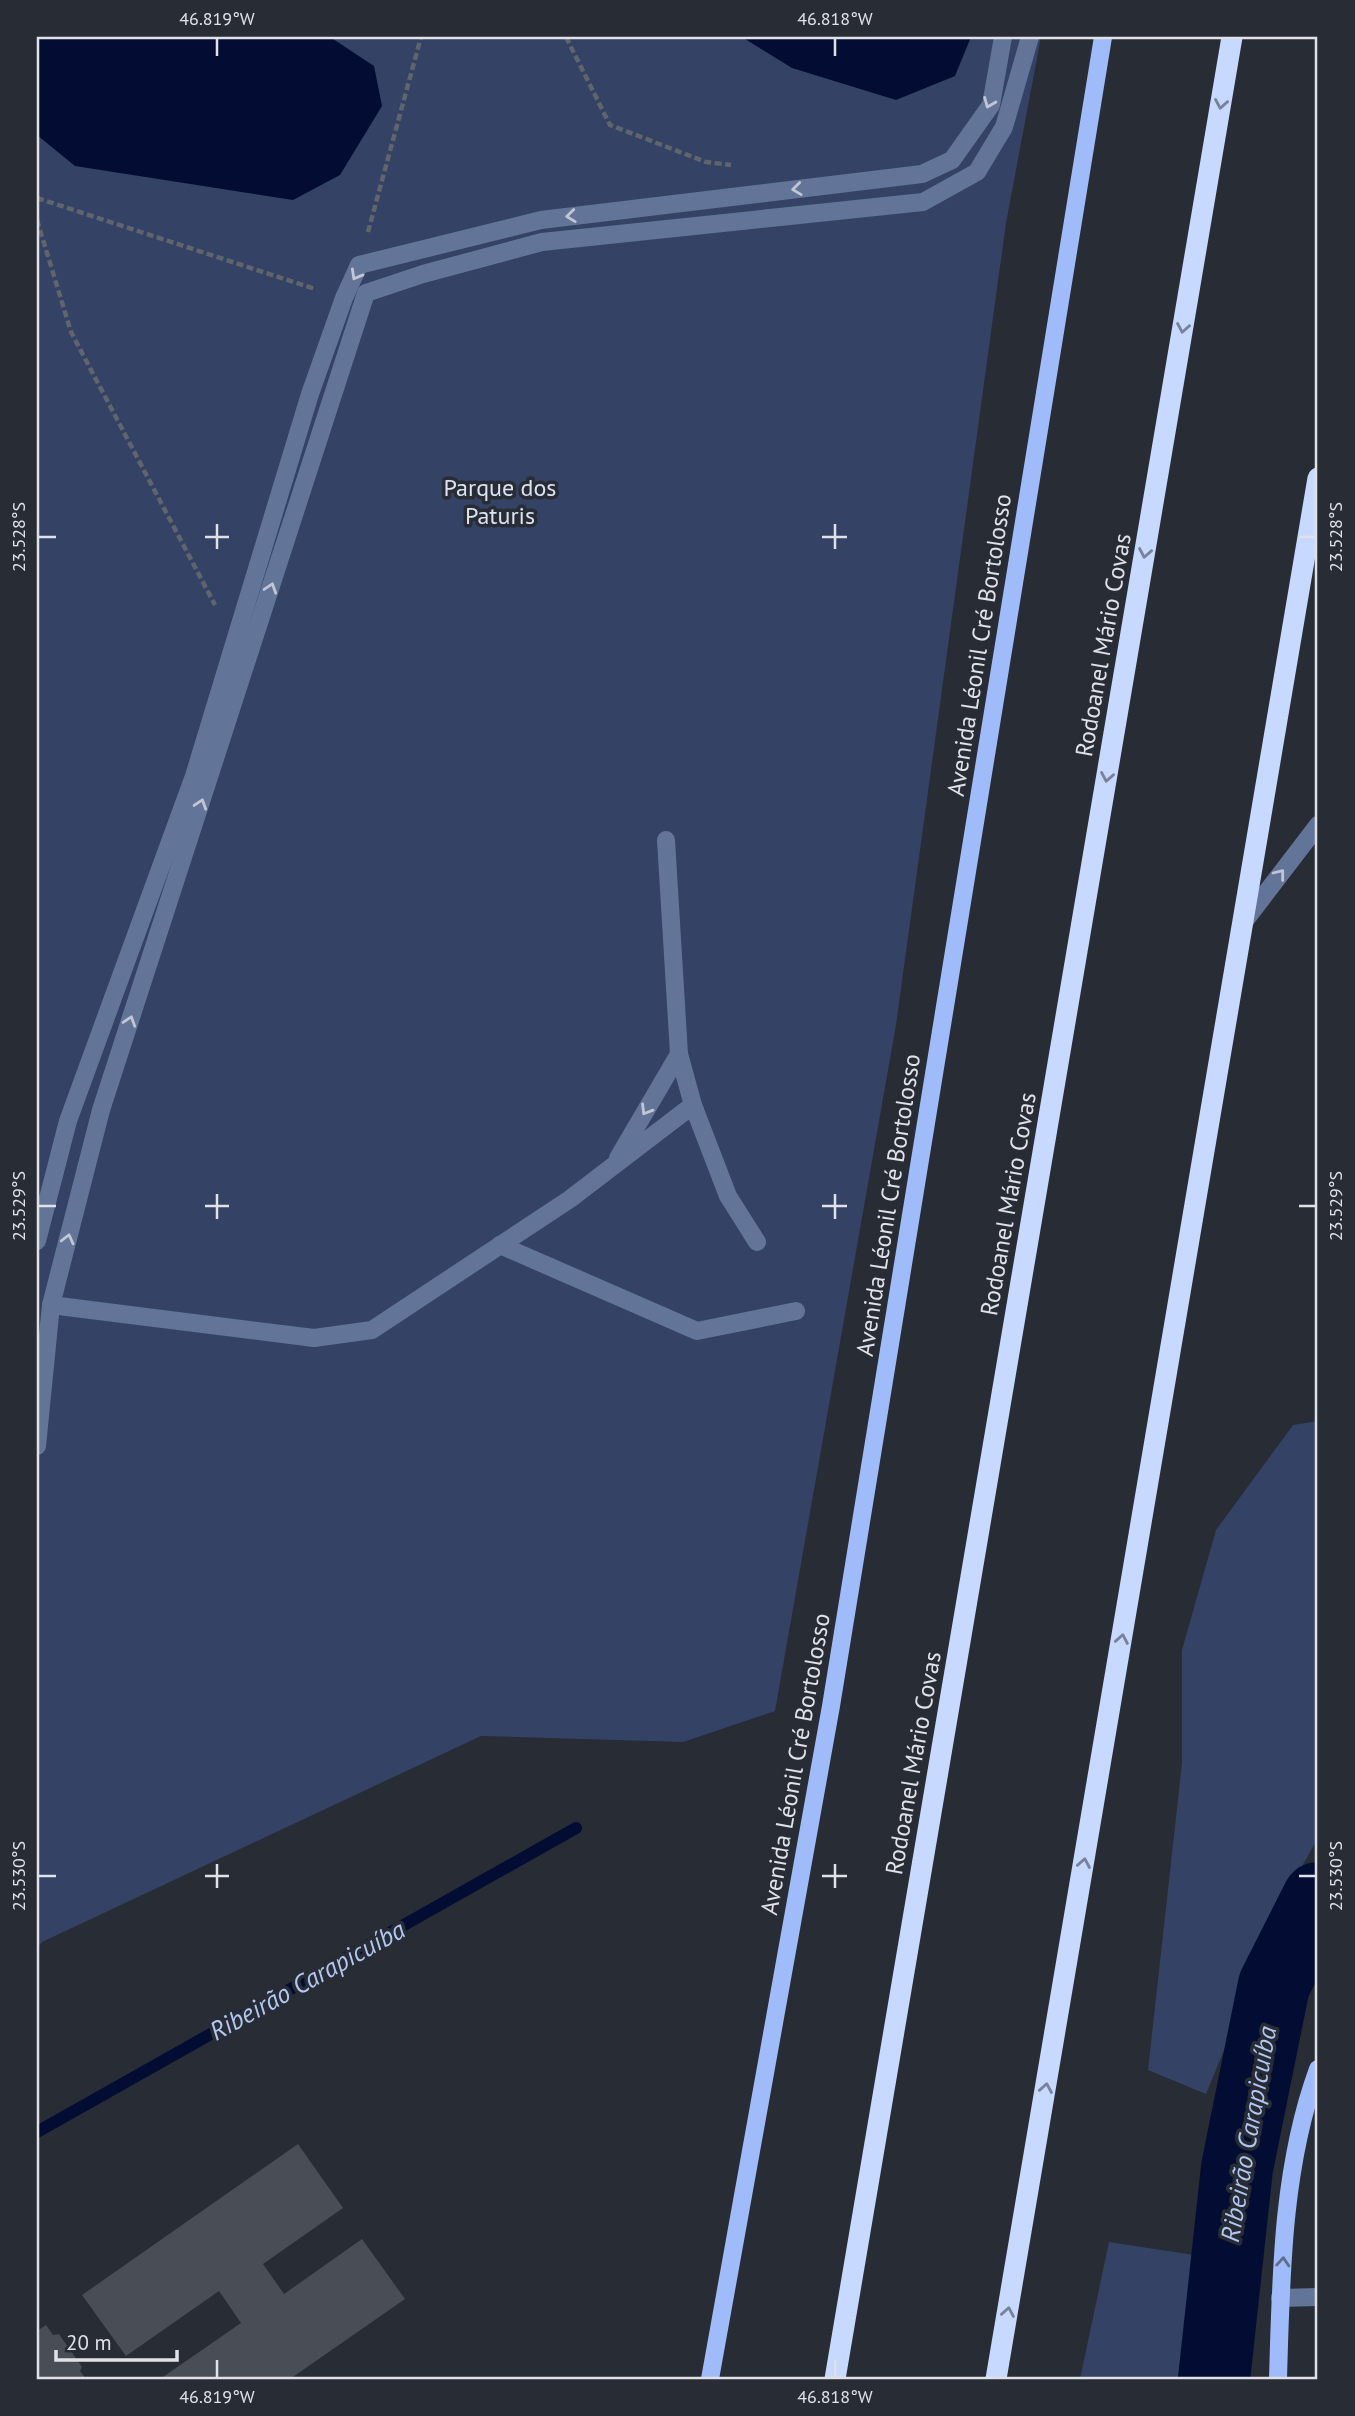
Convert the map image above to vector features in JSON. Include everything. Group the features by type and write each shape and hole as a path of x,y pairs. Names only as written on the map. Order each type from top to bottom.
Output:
{"highway":[{"name":"Rodoanel Mário Covas","path":"835,2379 1232,37"},
{"path":"996,2379 1318,478"}],"main road":[{"name":"Avenida Léonil Cré Bortolosso","path":"710,2379 834,1693 1103,37"},
{"path":"1278,2379 1280,2298 1289,2186 1308,2098 1318,2069"}],"lane":[{"path":"37,1241 68,1121 194,776 310,394 344,298 359,265 541,220 922,174 952,160 991,105 1003,37"},
{"path":"37,1446 51,1306 102,1110 366,293 423,274 542,242 923,202 976,172 1004,127 1030,37"},
{"path":"1243,923 1318,825"},
{"path":"666,840 679,1054 693,1105 728,1196 757,1242"},
{"path":"612,1167 679,1054"},
{"path":"51,1306 314,1338 372,1330 570,1199 693,1105"},
{"path":"500,1245 697,1331 796,1311"},
{"path":"1280,2298 1318,2297"}],"path":[{"path":"359,265 421,37"},
{"path":"566,37 610,125 706,162 733,165"},
{"path":"37,198 344,298"},
{"path":"37,220 71,332 235,643"}],"green space":[{"name":"Parque dos Paturis","path":"37,37 1041,37 1006,223 896,1025 775,1711 683,1742 481,1736 42,1942 37,1948"},
{"path":"1318,1421 1318,1838 1293,1882 1206,2094 1148,2070 1182,1763 1182,1650 1216,1530 1293,1425"},
{"path":"1109,2242 1194,2255 1190,2379 1080,2379"}],"shaded area":[{"path":"37,37 330,37 374,66 382,106 340,175 293,200 75,166 37,135"},
{"path":"742,37 971,37 955,76 896,100 792,68"}],"building":[{"path":"298,2144 343,2208 263,2264 284,2294 362,2239 405,2299 290,2379 160,2379 241,2323 219,2291 126,2356 82,2295"},
{"path":"46,2325 53,2335 59,2334 82,2367 80,2371 86,2379 37,2379 37,2331"}],"waterway":[{"name":"Ribeirão Carapicuíba","path":"37,2132 576,1828"},
{"name":"Ribeirão Carapicuíba","path":"1214,2379 1237,2168 1274,1985 1318,1898"}]}
